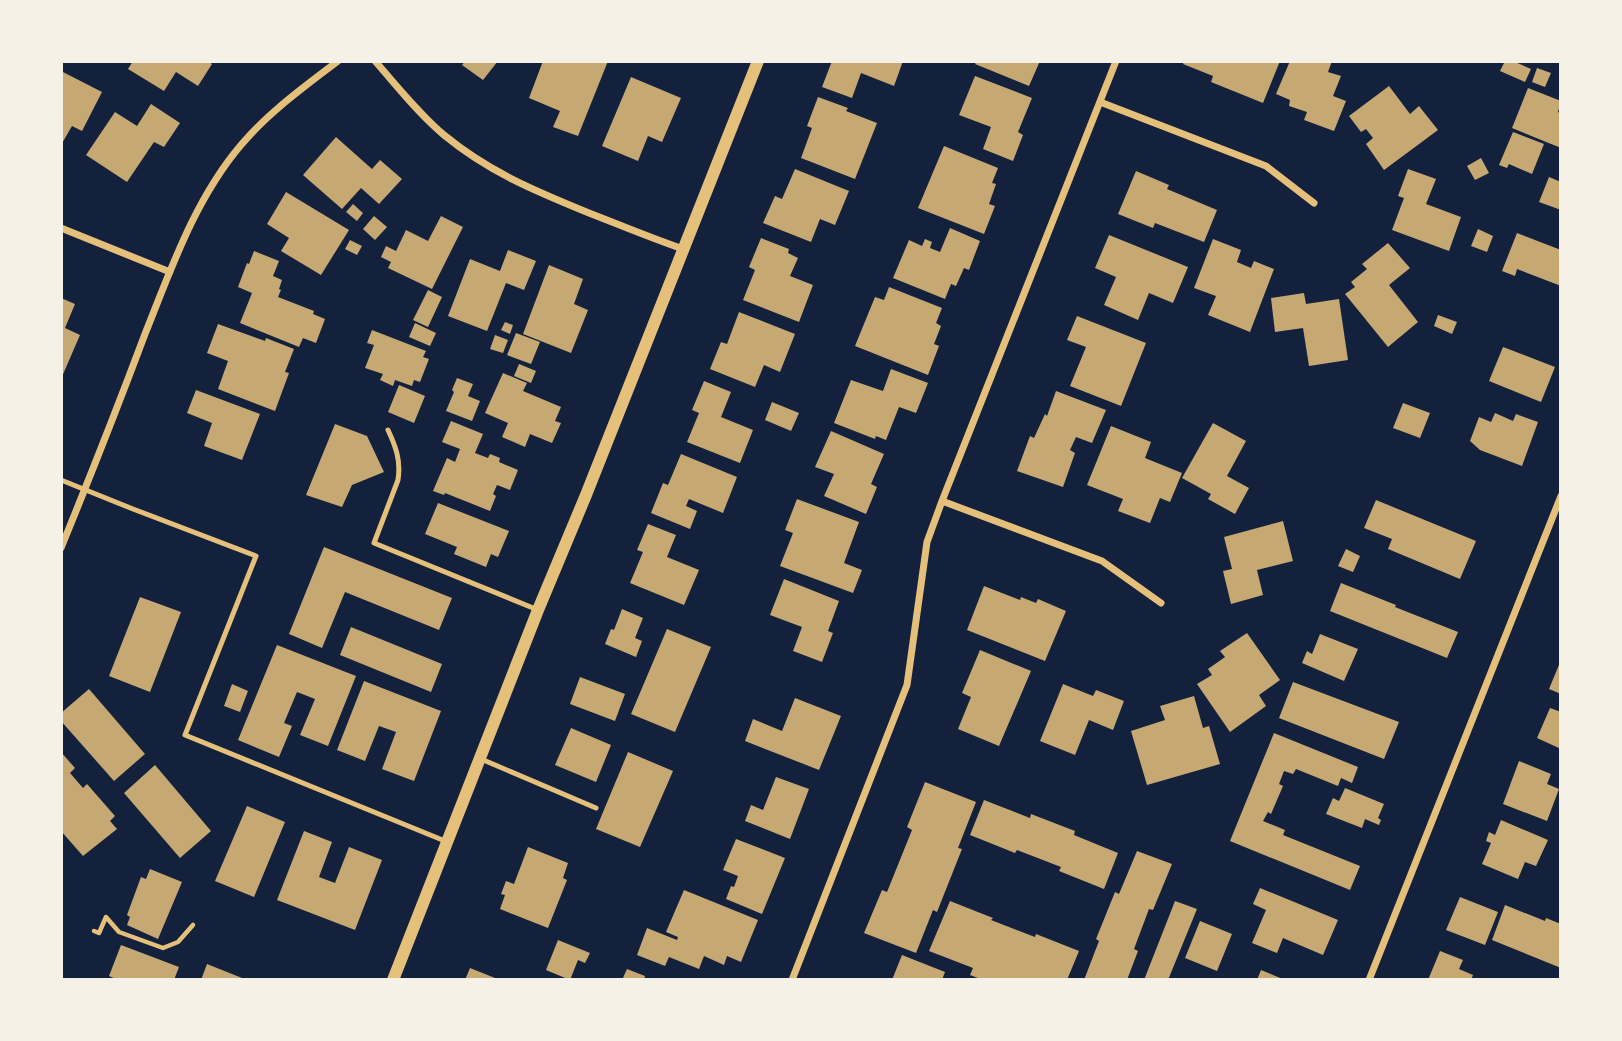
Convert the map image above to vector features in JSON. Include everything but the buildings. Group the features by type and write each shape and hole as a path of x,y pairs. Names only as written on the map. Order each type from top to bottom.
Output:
{"street":[{"path":"61,548 170,272 206,195 241,145 264,121 338,61"},
{"path":"374,61 442,133 494,171 571,206 683,249"},
{"path":"393,980 758,61"},
{"path":"792,980 906,685 927,542 1116,61"},
{"path":"1100,103 1266,166 1314,202"},
{"path":"61,228 170,272"},
{"path":"1369,980 1561,496"},
{"path":"942,500 1102,561 1161,603"}],"lane":[{"path":"388,430 399,459 400,471 374,543 538,610"},
{"path":"61,480 256,556 186,735 448,842"},
{"path":"481,759 596,808"}],"path":[{"path":"93,931 99,933 106,917 119,932 163,948 178,942 193,925"}]}
